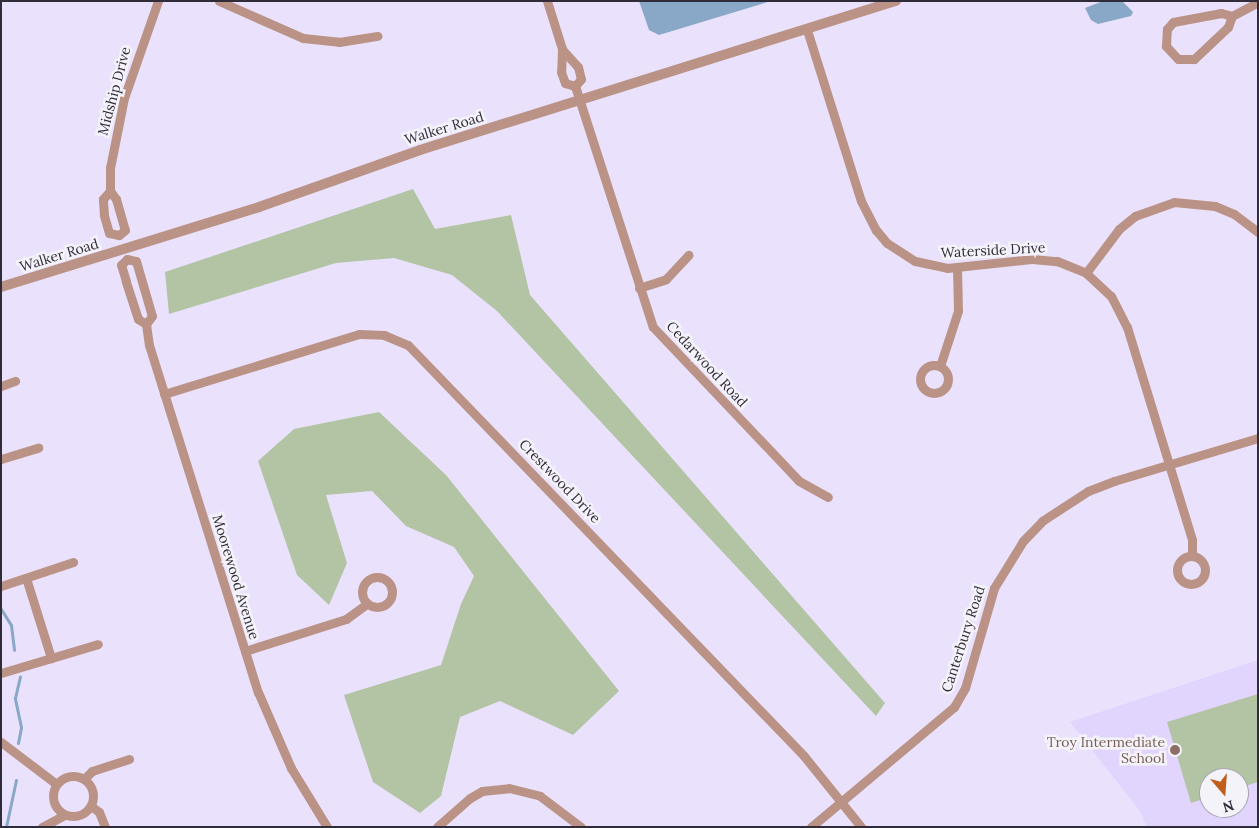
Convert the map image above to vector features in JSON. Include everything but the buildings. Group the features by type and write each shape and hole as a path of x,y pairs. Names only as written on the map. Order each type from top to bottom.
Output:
{"street":[{"name":"Midship Drive","path":"120,236 125,230 116,198 110,191 110,168 124,98 158,1"},
{"path":"219,1 303,38 339,42 378,36"},
{"path":"547,1 562,49 561,72 565,83 575,86 581,79 578,68 562,49"},
{"name":"Walker Road","path":"1,287 125,254 420,150 896,1"},
{"path":"1232,16 1221,13 1182,18 1167,29 1166,46 1178,59 1194,60 1228,26 1232,16 1258,2"},
{"name":"Waterside Drive","path":"807,30 861,201 872,223 887,243 915,260 957,268 1040,259 1065,263 1086,274 1106,290 1124,318 1192,540 1192,556"},
{"name":"Cedarwood Road","path":"575,86 648,316 663,340 799,481 828,498"},
{"name":"Midship Drive","path":"110,191 103,199 104,215 109,233 120,236"},
{"path":"1086,274 1119,229 1154,207 1194,202 1215,206 1234,214 1258,232"},
{"name":"Midship Drive","path":"120,236 125,254"},
{"name":"Moorewood Avenue","path":"146,324 152,316 136,261 125,254 121,265 138,319 146,324 164,394 245,651 276,737 306,795 327,827"},
{"path":"639,288 666,279 688,255"},
{"path":"940,366 958,311 957,268"},
{"name":"Crestwood Drive","path":"164,394 359,334 384,335 408,345 759,708 842,801 862,827"},
{"path":"1,386 15,381"},
{"name":"Canterbury Road","path":"811,827 954,707 965,688 994,588 1007,564 1029,534 1064,505 1088,491 1169,464 1258,438"},
{"path":"1,459 38,448"},
{"path":"1,586 73,562"},
{"path":"26,578 51,658"},
{"path":"245,651 346,619 367,604"},
{"path":"1,673 98,644"},
{"path":"1,742 55,784"},
{"path":"84,779 92,770 130,759"},
{"path":"55,784 70,778 84,779"},
{"path":"42,827 65,815 80,814 91,806 93,792 84,779"},
{"path":"55,784 52,801 58,811 65,815"},
{"path":"437,827 470,798 482,791 509,788 540,796 581,827"},
{"path":"91,806 99,812 105,827"}],"shaded area":[{"name":"Troy Intermediate School","path":"1258,660 1258,827 1147,827 1139,810 1070,722"}],"green space":[{"path":"413,189 435,229 511,215 530,295 885,703 876,716 497,311 452,275 394,258 336,263 169,314 165,272"},
{"path":"379,412 446,475 619,691 573,735 500,701 460,717 441,796 420,813 373,782 344,695 441,665 461,604 474,576 454,547 406,526 372,491 326,495 347,563 329,605 297,575 258,461 294,429"},
{"path":"1258,694 1258,782 1249,785 1249,768 1199,768 1199,800 1191,803 1167,722"}],"water":[{"path":"639,1 771,1 659,35 649,30"},
{"path":"1103,1 1122,1 1133,12 1131,16 1098,24 1091,20 1085,8"}],"waterway":[{"path":"1,609 11,625 14,650"},
{"path":"18,743 21,727 15,698 20,677"},
{"path":"6,827 16,780"}],"place":[{"name":"Troy Intermediate School","path":"1175,750"}]}
